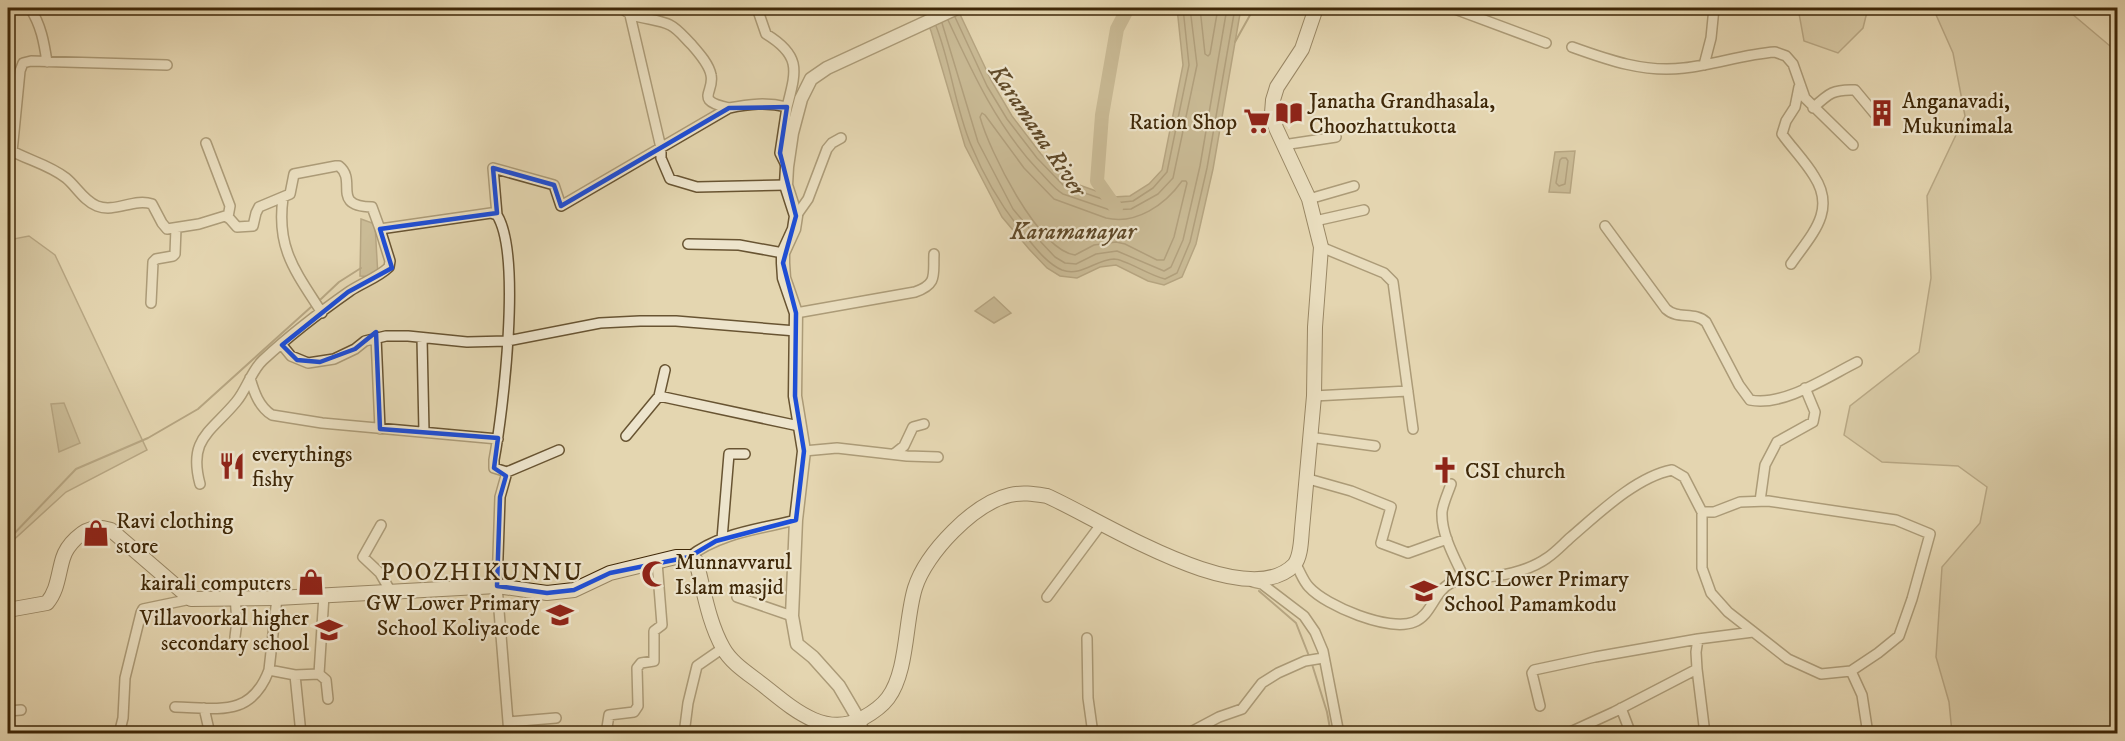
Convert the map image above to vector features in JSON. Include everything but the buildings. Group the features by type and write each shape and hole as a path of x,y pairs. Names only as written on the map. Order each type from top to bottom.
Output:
{"main road":[{"path":"8,610 47,603 56,589 64,555 74,540 84,532 97,528 111,530 192,599 207,600 497,586 548,593 574,590 610,573 689,557 696,561 709,615 723,648 747,672 794,710 811,720 832,725 861,727 870,714 888,699 896,684 914,595 921,574 944,542 970,517 994,501 1010,495 1026,493 1047,496 1188,565 1214,574 1244,579 1266,578 1284,572 1295,563 1300,549 1314,396 1315,327 1321,247 1309,199 1283,145 1272,113 1277,87 1284,73 1302,49 1316,8"}],"street":[{"path":"30,8 41,30 47,62"},
{"path":"622,8 630,15 661,21 673,26 684,36 699,52 711,72 712,78 707,95 709,99 717,105 729,108"},
{"path":"757,8 765,34 779,42 793,60 796,72 787,107 780,153 787,167"},
{"path":"796,216 786,185 787,167 792,133 801,99 811,79 827,68 957,8"},
{"path":"1452,8 1546,43"},
{"path":"1704,65 1711,38 1714,8"},
{"path":"2115,8 2118,11"},
{"path":"630,15 662,148 661,158 670,179 697,187 786,185"},
{"path":"1572,47 1630,66 1663,69 1704,65 1775,52 1786,56 1793,64 1804,98 1853,145"},
{"path":"166,65 31,61 23,63 10,151 43,163 67,178 88,201 97,206 119,207 147,202 156,208 165,227 176,228 221,217 228,217 237,227 254,226 257,210 283,198 291,191 291,179 294,174 339,166 344,171 351,202 355,206 372,207 390,261 389,267 348,292 261,362 244,392 205,436 197,452 195,466 200,484"},
{"path":"1791,264 1814,232 1825,201 1814,175 1782,134 1786,121 1795,107 1799,87"},
{"path":"1813,108 1837,89 1856,90 1880,120"},
{"path":"559,450 507,472 494,468 507,341 508,301 505,242 497,215 493,168 554,184 561,206 729,108 750,104 773,104 787,107"},
{"path":"1283,145 1336,137"},
{"path":"841,138 827,149 808,199 796,216 794,229 783,253 784,279 796,313 795,396 804,451 796,520 792,616 797,644 813,657 839,686 861,727"},
{"path":"206,143 230,206 228,217"},
{"path":"1309,199 1354,186"},
{"path":"283,198 281,210 287,256 322,313"},
{"path":"1315,220 1364,210"},
{"path":"380,230 491,213 497,215"},
{"path":"1605,226 1672,315 1700,316 1706,322 1739,385 1750,400 1770,401 1805,388 1857,362"},
{"path":"151,303 153,262 175,254 176,228"},
{"path":"688,244 739,245 783,253"},
{"path":"1321,247 1384,273 1393,282 1413,429"},
{"path":"796,313 928,288 933,280 934,254"},
{"path":"282,345 291,356 308,363 344,355 355,350 365,341 376,337 408,336 467,342 507,341 600,323 640,321 676,321 796,332"},
{"path":"376,337 380,429"},
{"path":"422,338 424,432"},
{"path":"626,436 659,396 665,370"},
{"path":"250,378 259,402 272,415 380,429 498,438"},
{"path":"1760,501 1765,465 1777,442 1813,422 1815,412 1805,388"},
{"path":"1314,396 1408,391"},
{"path":"659,396 799,426"},
{"path":"894,454 904,446 913,427 924,424"},
{"path":"1309,437 1375,446"},
{"path":"804,451 837,448 938,457"},
{"path":"722,539 729,454 745,454"},
{"path":"1295,563 1309,587 1330,602 1366,618 1397,624 1414,622 1426,614 1438,593 1451,582 1508,575 1546,559 1611,504 1645,480 1672,470 1684,477 1702,512 1702,568 1711,593 1728,612 1788,659 1821,674 1851,671 1899,636 1930,534 1896,520 1760,501 1740,502 1714,512 1702,512"},
{"path":"507,472 500,497 497,586 510,734"},
{"path":"1305,478 1351,491 1391,507 1381,543 1408,554 1447,539"},
{"path":"1451,484 1442,510 1443,523 1447,539 1465,580"},
{"path":"689,557 702,546 722,539 796,520"},
{"path":"1047,597 1102,523"},
{"path":"381,525 363,557 380,573 392,592"},
{"path":"606,734 609,715 634,712 638,706 637,668 641,663 654,661 654,631 662,625 657,562"},
{"path":"1244,579 1262,584 1304,616 1320,640 1339,734"},
{"path":"319,674 324,595"},
{"path":"235,597 237,621 235,637"},
{"path":"737,597 792,616"},
{"path":"175,707 223,708 239,706 251,700 265,681 269,670 278,598"},
{"path":"119,734 123,718 126,678 143,609 192,599"},
{"path":"1540,706 1532,673 1534,670 1698,639 1753,632"},
{"path":"1087,638 1088,698 1093,734"},
{"path":"1698,639 1697,669 1706,734"},
{"path":"684,734 688,703 697,666 723,648"},
{"path":"1187,734 1242,708 1262,683 1278,673 1305,661 1323,658"},
{"path":"1566,734 1697,669"},
{"path":"269,670 295,675 319,674 326,680 328,699"},
{"path":"1851,671 1862,695 1868,734"},
{"path":"295,675 302,734"},
{"path":"204,708 210,734"},
{"path":"1621,708 1629,729"},
{"path":"8,711 21,710"},
{"path":"508,722 556,718"}],"highlighted area":[{"path":"787,107 780,153 796,216 783,263 796,313 795,396 804,451 796,520 716,541 689,557 610,573 574,590 547,593 497,586 500,497 506,476 494,468 498,438 380,429 376,332 355,349 320,362 297,360 282,345 348,292 392,268 380,229 497,213 493,168 554,185 561,206 729,108"}],"shaded area":[{"path":"1798,8 1868,8 1863,28 1838,53 1804,41"},
{"path":"1933,8 2065,8 2117,50 2117,733 1952,733 1949,702 1936,657 1942,567 1980,523 1987,487 1958,466 1882,462 1844,435 1850,406 1919,352 1931,278 1927,196 1965,116 1953,53"},
{"path":"29,236 55,255 147,450 66,492 8,545 8,240"}],"water":[{"name":"Karamanayar","path":"921,8 957,8 992,82 1012,116 1041,154 1068,181 1113,197 1130,196 1149,184 1162,170 1183,65 1177,8 1241,8 1213,169 1196,244 1182,277 1164,285 1148,281 1116,265 1100,267 1077,278 1060,276 1047,268 1002,217 965,146 931,31"},
{"path":"1575,151 1570,193 1549,192 1555,152"},
{"path":"361,219 375,224 378,277 360,276"},
{"path":"994,297 1011,313 994,323 975,311"},
{"path":"64,403 80,443 59,452 51,404"}],"waterway":[{"name":"Karamana River","path":"1116,208 1097,181 1102,115 1117,29 1128,8"},
{"path":"1235,42 1254,8"},
{"path":"321,299 339,282 361,268"},
{"path":"8,540 76,469 148,438 198,409 311,307"},
{"path":"1259,591 1296,623 1309,656"},
{"path":"1311,661 1327,712 1331,734"}],"place":[{"name":"Janatha Grandhasala, Choozhattukotta","path":"1289,113"},
{"name":"Anganavadi, Mukunimala","path":"1882,113"},
{"name":"Ration Shop","path":"1257,121"},
{"name":"everythings fishy","path":"232,466"},
{"name":"CSI church","path":"1445,470"},
{"name":"Ravi clothing store","path":"96,533"},
{"name":"Munnavvarul Islam masjid","path":"655,574"},
{"name":"kairali computers","path":"311,582"},
{"name":"MSC Lower Primary School Pamamkodu","path":"1424,591"},
{"name":"GW Lower Primary School Koliyacode","path":"560,615"},
{"name":"Villavoorkal higher secondary school","path":"329,630"}],"district":[{"name":"POOZHIKUNNU","path":"482,572"}]}
